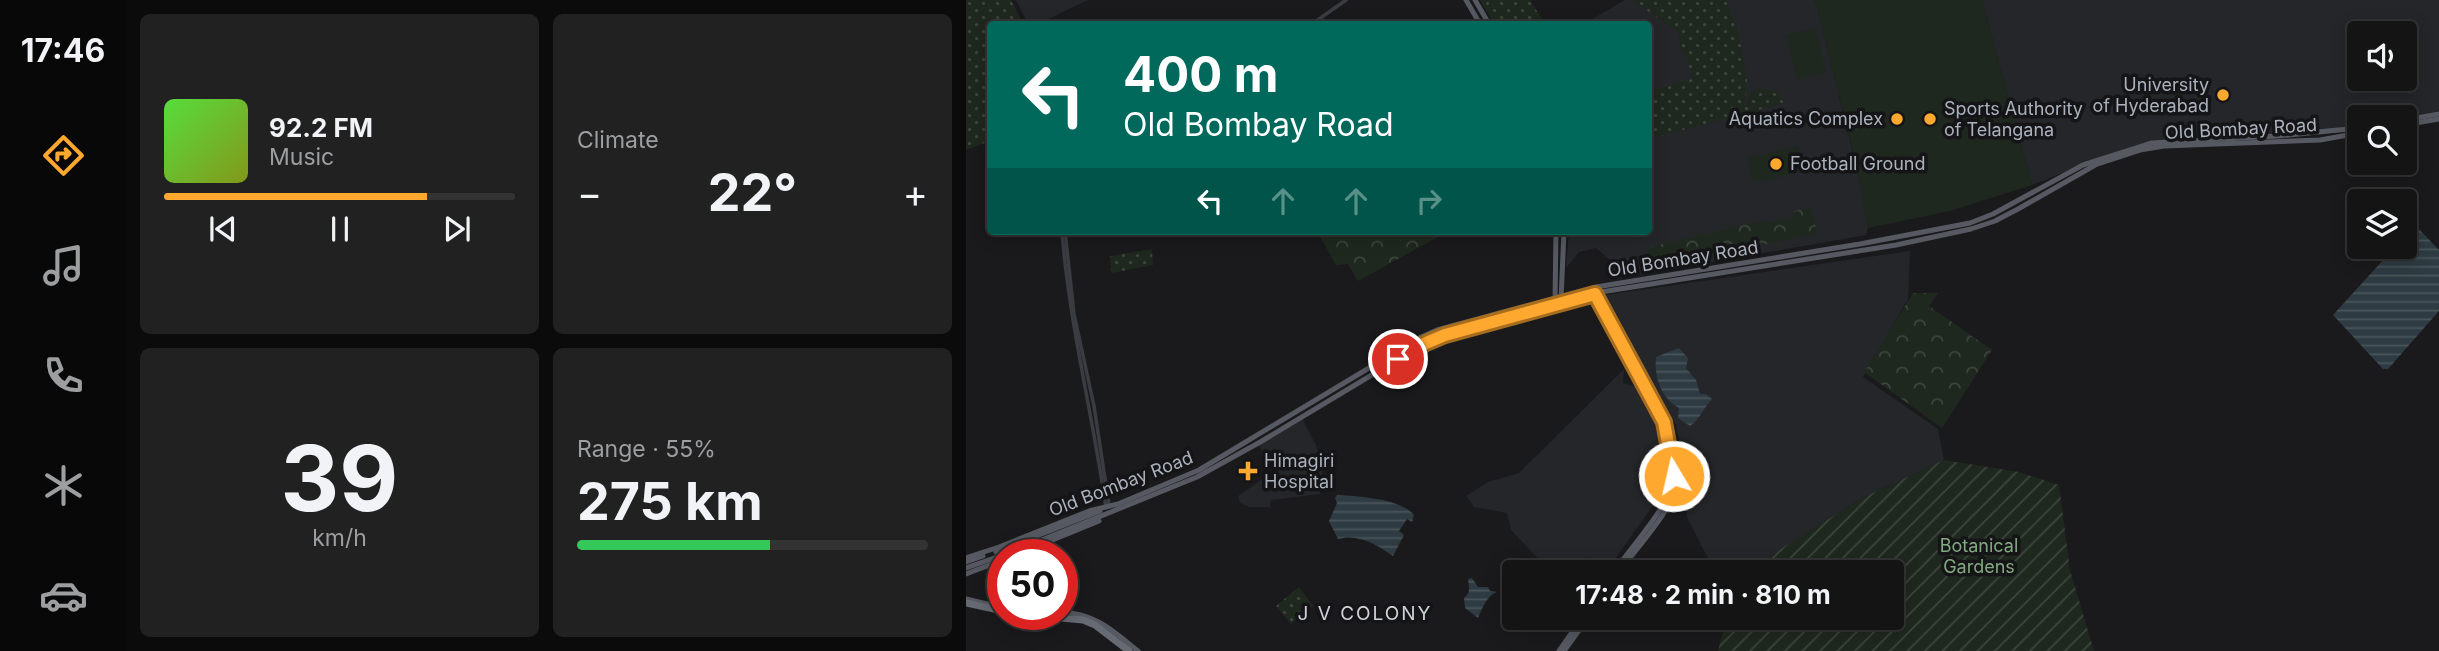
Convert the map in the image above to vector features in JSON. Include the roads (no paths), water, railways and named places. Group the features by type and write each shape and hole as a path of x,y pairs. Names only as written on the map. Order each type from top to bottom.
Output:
{"highway":[{"path":"966,602 987,607"},
{"path":"1078,617 1085,617 1102,626 1131,651"},
{"path":"1078,620 1095,625 1131,651"}],"main road":[{"path":"1466,0 1478,21"},
{"path":"1475,0 1487,21"},
{"path":"2417,119 2439,117"},
{"path":"2417,122 2439,117"},
{"name":"Old Bombay Road","path":"966,560 1199,470 1419,338 1437,330 1452,330 1528,305 1882,243 1970,223 1993,214 2083,165 2151,143 2347,129"},
{"name":"Old Bombay Road","path":"1558,301 1571,294 1609,285 1952,234 1995,221 2097,164 2140,150 2177,145 2347,136"},
{"path":"1556,235 1554,287 1558,301"},
{"path":"1558,301 1564,235"},
{"path":"1562,273 1564,291 1571,294"},
{"path":"1528,305 1547,295 1554,287"},
{"path":"1598,293 1668,420 1677,473 1672,496 1658,521 1626,560"},
{"path":"966,560 1104,516 1197,477 1420,346 1452,330 1558,301"},
{"path":"1044,539 1094,517 1107,506"},
{"name":"Old Bombay Road","path":"1057,539 1095,524 1104,516"},
{"path":"978,554 983,567"},
{"path":"966,568 987,562"},
{"path":"966,574 987,565"},
{"path":"1078,614 1099,621 1131,651"},
{"path":"1078,622 1094,628 1131,651"},
{"path":"1561,651 1574,630"},
{"path":"1561,651 1578,630"}],"street":[{"path":"1314,21 1344,0"},
{"path":"1063,235 1073,314 1094,406 1107,506"}],"place":[{"name":"University of Hyderabad","path":"2223,95"},
{"name":"Aquatics Complex","path":"1897,119"},
{"name":"Sports Authority of Telangana","path":"1930,119"},
{"name":"Football Ground","path":"1776,164"},
{"name":"Himagiri Hospital","path":"1248,471"}],"district":[{"name":"J V COLONY","path":"1365,613"}],"park label":[{"name":"Botanical Gardens","path":"1979,556"}]}
